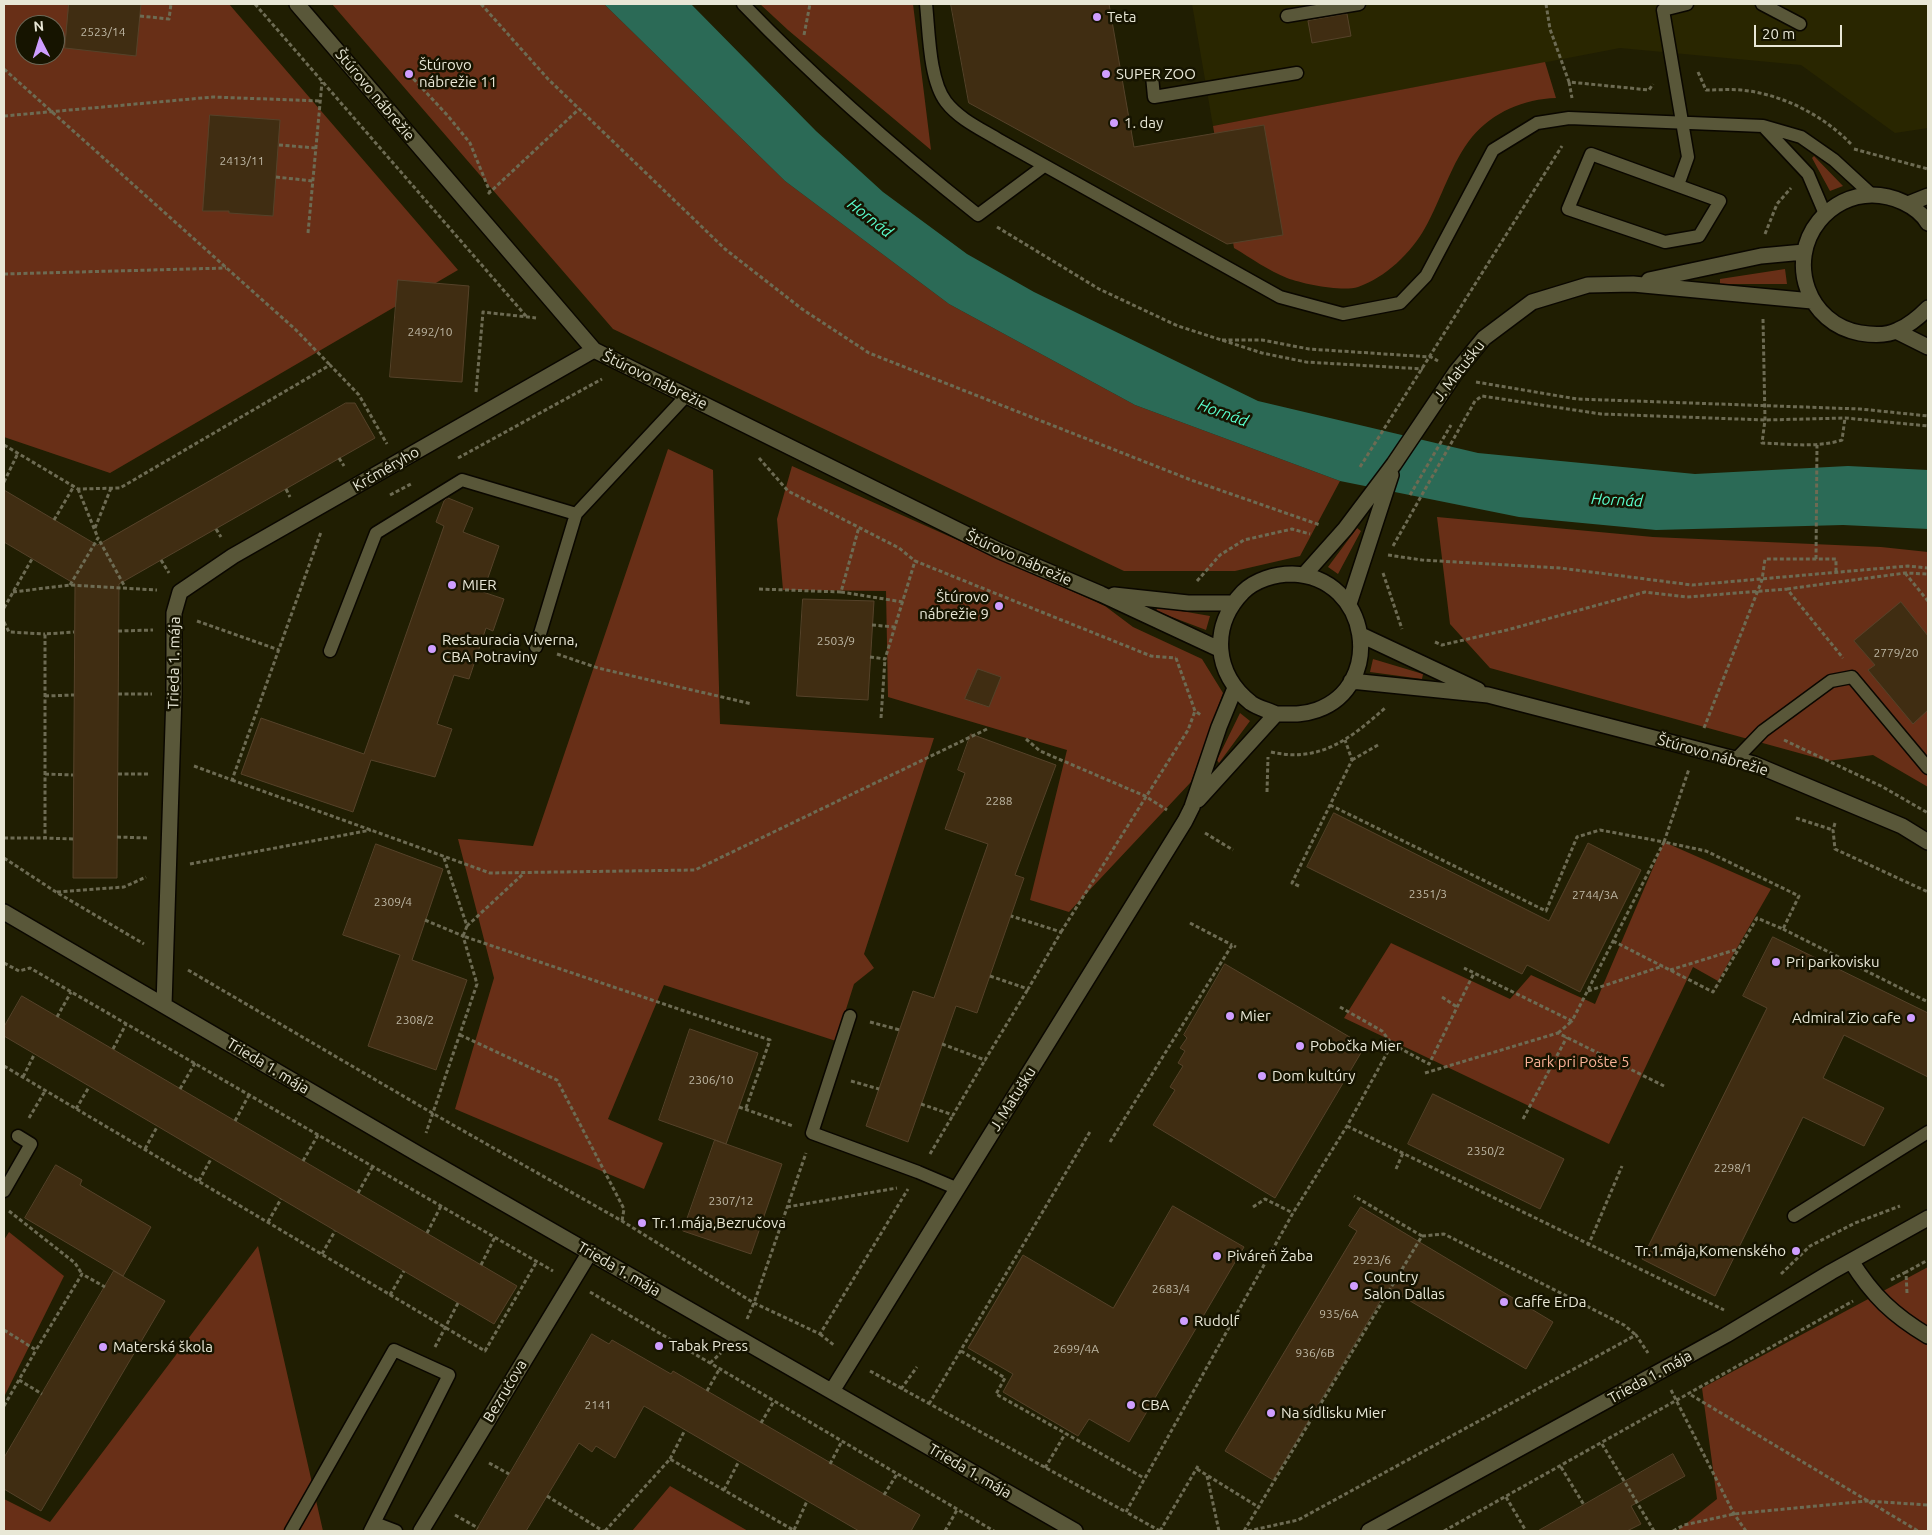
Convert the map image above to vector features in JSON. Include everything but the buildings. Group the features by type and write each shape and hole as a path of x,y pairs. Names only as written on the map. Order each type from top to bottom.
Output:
{"street":[{"name":"Štúrovo nábrežie","path":"297,4 594,350 1000,551 1102,594"},
{"path":"1928,223 1908,204 1891,198 1872,195 1855,197 1839,204 1825,214 1811,231 1804,252 1803,269 1806,286 1812,301 1828,319 1849,331 1872,335 1896,331 1915,321 1928,308"},
{"path":"1908,204 1928,196"},
{"path":"1633,284 1762,256 1804,252"},
{"path":"1633,284 1812,301"},
{"name":"J. Matušku","path":"1394,464 1432,405 1484,338 1532,302 1588,285 1633,284"},
{"path":"1896,331 1928,347"},
{"name":"Krčméryho","path":"180,592 233,556 594,350"},
{"path":"1304,574 1343,532 1394,464"},
{"path":"1349,604 1394,464"},
{"path":"1283,574 1304,574 1321,580 1349,604 1357,619 1361,635 1360,659 1351,681 1337,698 1318,709 1297,715 1276,714 1253,704 1235,688 1224,670 1220,649 1222,625 1232,603 1246,589 1264,578 1283,574"},
{"name":"Trieda 1. mája","path":"164,1005 174,694 173,630 174,613 180,592"},
{"path":"1102,594 1188,603 1232,603"},
{"path":"1102,594 1220,649"},
{"path":"1361,635 1488,694"},
{"path":"1351,681 1488,694"},
{"path":"1192,807 1219,727 1235,688"},
{"name":"Štúrovo nábrežie","path":"1488,694 1754,764 1902,826 1928,842"},
{"path":"1192,807 1276,714"},
{"name":"J. Matušku","path":"832,1391 958,1190 1192,807"},
{"name":"Trieda 1. mája","path":"4,912 418,1154 1074,1531"},
{"name":"Trieda 1. mája","path":"1369,1531 1659,1372 1928,1218"},
{"name":"Bezručova","path":"421,1531 590,1252"},
{"path":"1851,1261 1871,1291 1892,1313 1928,1336"}],"lane":[{"path":"743,4 793,56 911,162 978,215 1044,166"},
{"path":"926,4 935,84 946,102 960,115 1044,166 1280,298 1343,314 1400,303 1426,276 1493,150 1537,123 1569,118 1763,126 1802,137 1834,160 1872,195"},
{"path":"1287,16 1359,4"},
{"path":"1678,185 1688,157 1663,10 1687,4"},
{"path":"1762,4 1800,24"},
{"path":"1152,76 1154,97 1297,73"},
{"path":"1763,126 1808,174 1825,214"},
{"path":"1590,154 1678,185 1720,201 1699,236 1665,242 1568,209 1590,154"},
{"path":"536,647 576,514 687,395"},
{"path":"330,651 376,533 462,480 576,514"},
{"path":"1736,759 1763,730 1831,681 1852,677 1928,768"},
{"path":"850,1016 812,1133 918,1172 958,1190"},
{"path":"1794,1216 1928,1132"},
{"path":"4,1191 31,1144 18,1136"},
{"path":"291,1531 394,1350 449,1375 373,1527 396,1531"}],"path":[{"path":"140,16 170,19 171,4"},
{"path":"256,4 526,316"},
{"path":"481,4 548,79 725,249 802,309 869,354 1191,480 1343,532"},
{"path":"804,38 810,4"},
{"path":"1546,4 1550,29 1569,82 1573,104"},
{"path":"4,69 296,330 358,395 391,450"},
{"path":"1698,72 1706,90 1741,90 1785,100 1828,124 1856,148 1928,169"},
{"path":"409,74 470,143 490,192"},
{"path":"1569,82 1649,90 1659,77"},
{"path":"308,233 322,81"},
{"path":"4,116 213,98 320,101"},
{"path":"449,227 490,192 579,109"},
{"path":"278,145 316,148"},
{"path":"1357,473 1562,146"},
{"path":"1850,151 1856,148"},
{"path":"276,177 313,181"},
{"path":"1764,235 1777,204 1793,186"},
{"path":"978,215 1099,289 1178,326 1262,353 1306,362 1423,369"},
{"path":"4,274 226,268"},
{"path":"476,395 483,312 546,318"},
{"path":"1763,318 1765,420 1762,443 1817,445 1842,440 1845,418"},
{"path":"1222,340 1262,340 1309,349 1430,357 1480,384 1577,399 1860,409 1928,416"},
{"path":"4,445 78,488 120,488 330,366"},
{"path":"1393,547 1475,401 1482,396 1601,414 1765,420 1845,418 1928,426"},
{"path":"1408,500 1452,422"},
{"path":"1816,559 1817,445"},
{"path":"4,482 18,453"},
{"path":"757,456 788,491 899,548 915,561 1151,656 1176,658"},
{"path":"54,520 74,486"},
{"path":"78,488 98,538 125,587"},
{"path":"94,528 111,488"},
{"path":"841,592 859,527"},
{"path":"1192,587 1220,554 1244,540 1292,529 1314,534"},
{"path":"70,585 98,538"},
{"path":"1369,543 1389,555 1422,560 1560,568 1692,586 1908,566 1928,568"},
{"path":"4,608 32,559"},
{"path":"1702,733 1762,580 1765,559 1836,559 1836,572"},
{"path":"881,718 885,660 915,561"},
{"path":"1382,569 1403,633"},
{"path":"1905,573 1928,601"},
{"path":"1426,640 1442,645 1506,630 1645,592 1687,597 1787,589 1905,573 1928,574"},
{"path":"13,592 70,585 180,592"},
{"path":"1787,589 1840,652 1852,677"},
{"path":"759,590 841,592 902,602"},
{"path":"174,613 279,650"},
{"path":"4,622 9,632 45,634 74,632"},
{"path":"872,625 895,627"},
{"path":"118,631 173,630"},
{"path":"45,634 45,838"},
{"path":"536,647 598,668 752,704"},
{"path":"1177,650 1176,658 1195,711 1202,716"},
{"path":"870,657 885,660"},
{"path":"118,694 174,694"},
{"path":"46,696 74,695"},
{"path":"1267,792 1268,751 1289,756 1325,750 1355,735 1386,706 1388,701"},
{"path":"918,1172 1144,796 1188,730 1195,711"},
{"path":"232,780 490,873 695,870 988,728"},
{"path":"1763,730 1881,786 1928,812"},
{"path":"1026,739 1040,751 1144,796 1233,850"},
{"path":"1345,740 1352,760"},
{"path":"1299,886 1292,883 1352,760 1378,745"},
{"path":"1425,1073 1558,1032 1572,1021 1664,842 1691,763"},
{"path":"45,774 73,775"},
{"path":"118,774 172,774"},
{"path":"1858,775 1843,801 1833,830 1835,849 1928,892"},
{"path":"1330,805 1546,911 1577,837 1600,830 1706,851 1800,896 1783,929"},
{"path":"1796,818 1833,830"},
{"path":"56,892 124,887 169,868 372,830"},
{"path":"117,837 170,839"},
{"path":"4,838 73,839"},
{"path":"444,857 467,926"},
{"path":"4,858 56,892 433,1114 622,1221 754,1303 820,1334 851,1361 1160,1531 1198,1467 1207,1476 1260,1508"},
{"path":"418,1154 477,984 463,936 467,926 523,874"},
{"path":"1011,916 1061,932"},
{"path":"1613,941 1713,992 1757,918 1783,929 1928,1002"},
{"path":"425,920 463,936 770,1040 746,1108"},
{"path":"1190,923 1236,947"},
{"path":"1110,1142 1232,945"},
{"path":"1670,970 1739,949"},
{"path":"4,963 19,971 30,968 537,1261 485,1351 4,1066"},
{"path":"1588,991 1662,966"},
{"path":"1464,968 1572,1021"},
{"path":"1340,1007 1382,1031 1392,1044 1429,1064 1474,972"},
{"path":"990,976 1028,989"},
{"path":"57,1017 71,992"},
{"path":"1442,997 1457,1007"},
{"path":"113,1049 126,1024"},
{"path":"884,1025 900,1030"},
{"path":"1558,1032 1664,1086"},
{"path":"460,1035 557,1080 624,1209 622,1221"},
{"path":"1523,1120 1567,1037"},
{"path":"942,1044 985,1060"},
{"path":"1126,1512 1293,1213 1347,1126 1392,1044"},
{"path":"22,1077 34,1054"},
{"path":"180,1089 195,1063"},
{"path":"862,1084 879,1090"},
{"path":"76,1109 89,1087"},
{"path":"18,1136 45,1091"},
{"path":"235,1121 249,1095"},
{"path":"921,1104 953,1115"},
{"path":"710,1363 737,1338 754,1303 812,1133 739,1106"},
{"path":"1347,1126 1588,1246 1724,1311 1732,1306"},
{"path":"145,1149 157,1127"},
{"path":"929,1404 1091,1130"},
{"path":"304,1161 318,1135"},
{"path":"1396,1169 1403,1153"},
{"path":"199,1181 211,1159"},
{"path":"358,1193 373,1166"},
{"path":"1588,1246 1622,1166"},
{"path":"787,1207 910,1186 820,1334"},
{"path":"1354,1196 1422,1236 1444,1234 1624,1325 1636,1335 1678,1401 1734,1514 1746,1531"},
{"path":"268,1222 281,1199"},
{"path":"1253,1207 1265,1199 1293,1213"},
{"path":"1778,1277 1810,1246 1855,1223 1906,1203"},
{"path":"427,1234 442,1206"},
{"path":"4,1207 75,1263 82,1274 104,1287"},
{"path":"762,1223 779,1229"},
{"path":"322,1254 335,1231"},
{"path":"1244,1531 1260,1508 1422,1236"},
{"path":"481,1265 495,1237"},
{"path":"1444,1531 1928,1260"},
{"path":"390,1295 404,1271"},
{"path":"1906,1272 1905,1288 1910,1301"},
{"path":"4,1406 82,1274"},
{"path":"586,1289 994,1531"},
{"path":"425,1364 458,1303"},
{"path":"4,1330 36,1350"},
{"path":"1248,1531 1298,1520 1636,1335"},
{"path":"961,1351 1005,1378 996,1394 1144,1478"},
{"path":"901,1389 918,1367"},
{"path":"707,1392 720,1368"},
{"path":"18,1380 42,1394"},
{"path":"1690,1394 1918,1531"},
{"path":"761,1423 774,1401"},
{"path":"548,1496 604,1531 670,1459 685,1430"},
{"path":"1045,1468 1065,1434"},
{"path":"830,1464 842,1441"},
{"path":"1602,1444 1654,1531"},
{"path":"670,1459 794,1531 807,1501"},
{"path":"482,1469 486,1461 509,1474"},
{"path":"724,1490 739,1461"},
{"path":"1561,1467 1584,1505"},
{"path":"884,1494 897,1473"},
{"path":"1207,1476 1219,1531"},
{"path":"1506,1497 1526,1531"},
{"path":"1673,1531 1684,1525 1734,1514 1868,1501 1928,1505"},
{"path":"450,1523 459,1507"},
{"path":"946,1531 957,1510"},
{"path":"455,1514 478,1528"}],"shaded area":[{"path":"1192,4 1928,4 1928,128 1895,133 1801,65 1620,48 1213,126"}],"green space":[{"path":"4,4 229,4 458,270 110,473 4,437"},
{"path":"332,4 604,4 785,181 949,304 1135,405 1340,481 1300,556 1235,571 1124,571 613,329"},
{"path":"760,4 913,4 931,150 788,30"},
{"path":"1545,62 1556,98 1532,101 1510,108 1489,120 1480,128 1458,157 1431,217 1413,246 1388,271 1368,283 1358,287 1342,289 1312,285 1280,275 1234,248 1213,126"},
{"path":"1814,156 1843,186 1830,191 1812,158"},
{"path":"1785,269 1787,284 1720,284 1720,279"},
{"path":"668,449 713,470 720,724 934,738 864,954 874,968 854,984 836,1041 664,985 608,1119 663,1143 644,1189 455,1109 494,978 458,839 533,846"},
{"path":"792,466 1105,606 1133,627 1202,659 1223,693 1191,782 1069,912 1030,900 1067,750 888,697 886,591 783,590 777,519"},
{"path":"1437,517 1653,537 1881,547 1928,552 1928,787 1873,755 1828,761 1490,668 1450,624"},
{"path":"1357,528 1361,531 1338,574 1328,567"},
{"path":"1158,607 1210,616 1206,630 1156,611"},
{"path":"1373,659 1423,674 1422,679 1370,672"},
{"path":"1240,713 1250,721 1219,763 1217,760"},
{"name":"Park pri Pošte 5","path":"1664,842 1771,889 1718,981 1693,967 1609,1144 1344,1018 1391,943 1510,999 1531,975 1595,1004"},
{"path":"9,1232 64,1276 4,1397 4,1240"},
{"path":"258,1246 323,1531 4,1531 4,1499 50,1522"},
{"path":"1928,1267 1928,1531 1677,1531 1717,1499 1702,1388"},
{"path":"670,1486 748,1531 632,1531"}],"water":[{"name":"Hornád","path":"604,4 691,4 816,131 883,192 967,254 1034,292 1258,401 1478,453 1695,474 1848,466 1928,470 1928,529 1843,525 1656,530 1519,517 1340,481 1135,405 949,304 785,181"}],"place":[{"name":"Teta","path":"1097,17"},
{"name":"Štúrovo nábrežie 11","path":"409,74"},
{"name":"SUPER ZOO","path":"1106,74"},
{"name":"1. day","path":"1114,123"},
{"name":"MIER","path":"452,585"},
{"name":"Štúrovo nábrežie 9","path":"999,606"},
{"name":"Restauracia Viverna, CBA Potraviny","path":"432,649"},
{"name":"Pri parkovisku","path":"1776,962"},
{"name":"Mier","path":"1230,1016"},
{"name":"Admiral Zio cafe","path":"1911,1018"},
{"name":"Pobočka Mier","path":"1300,1046"},
{"name":"Dom kultúry","path":"1262,1076"},
{"name":"Tr.1.mája,Bezručova","path":"642,1223"},
{"name":"Tr.1.mája,Komenského","path":"1796,1251"},
{"name":"Piváreň Žaba","path":"1217,1256"},
{"name":"Country Salon Dallas","path":"1354,1286"},
{"name":"Caffe ErDa","path":"1504,1302"},
{"name":"Rudolf","path":"1184,1321"},
{"name":"Tabak Press","path":"659,1346"},
{"name":"Materská škola","path":"103,1347"},
{"name":"CBA","path":"1131,1405"},
{"name":"Na sídlisku Mier","path":"1271,1413"}]}
